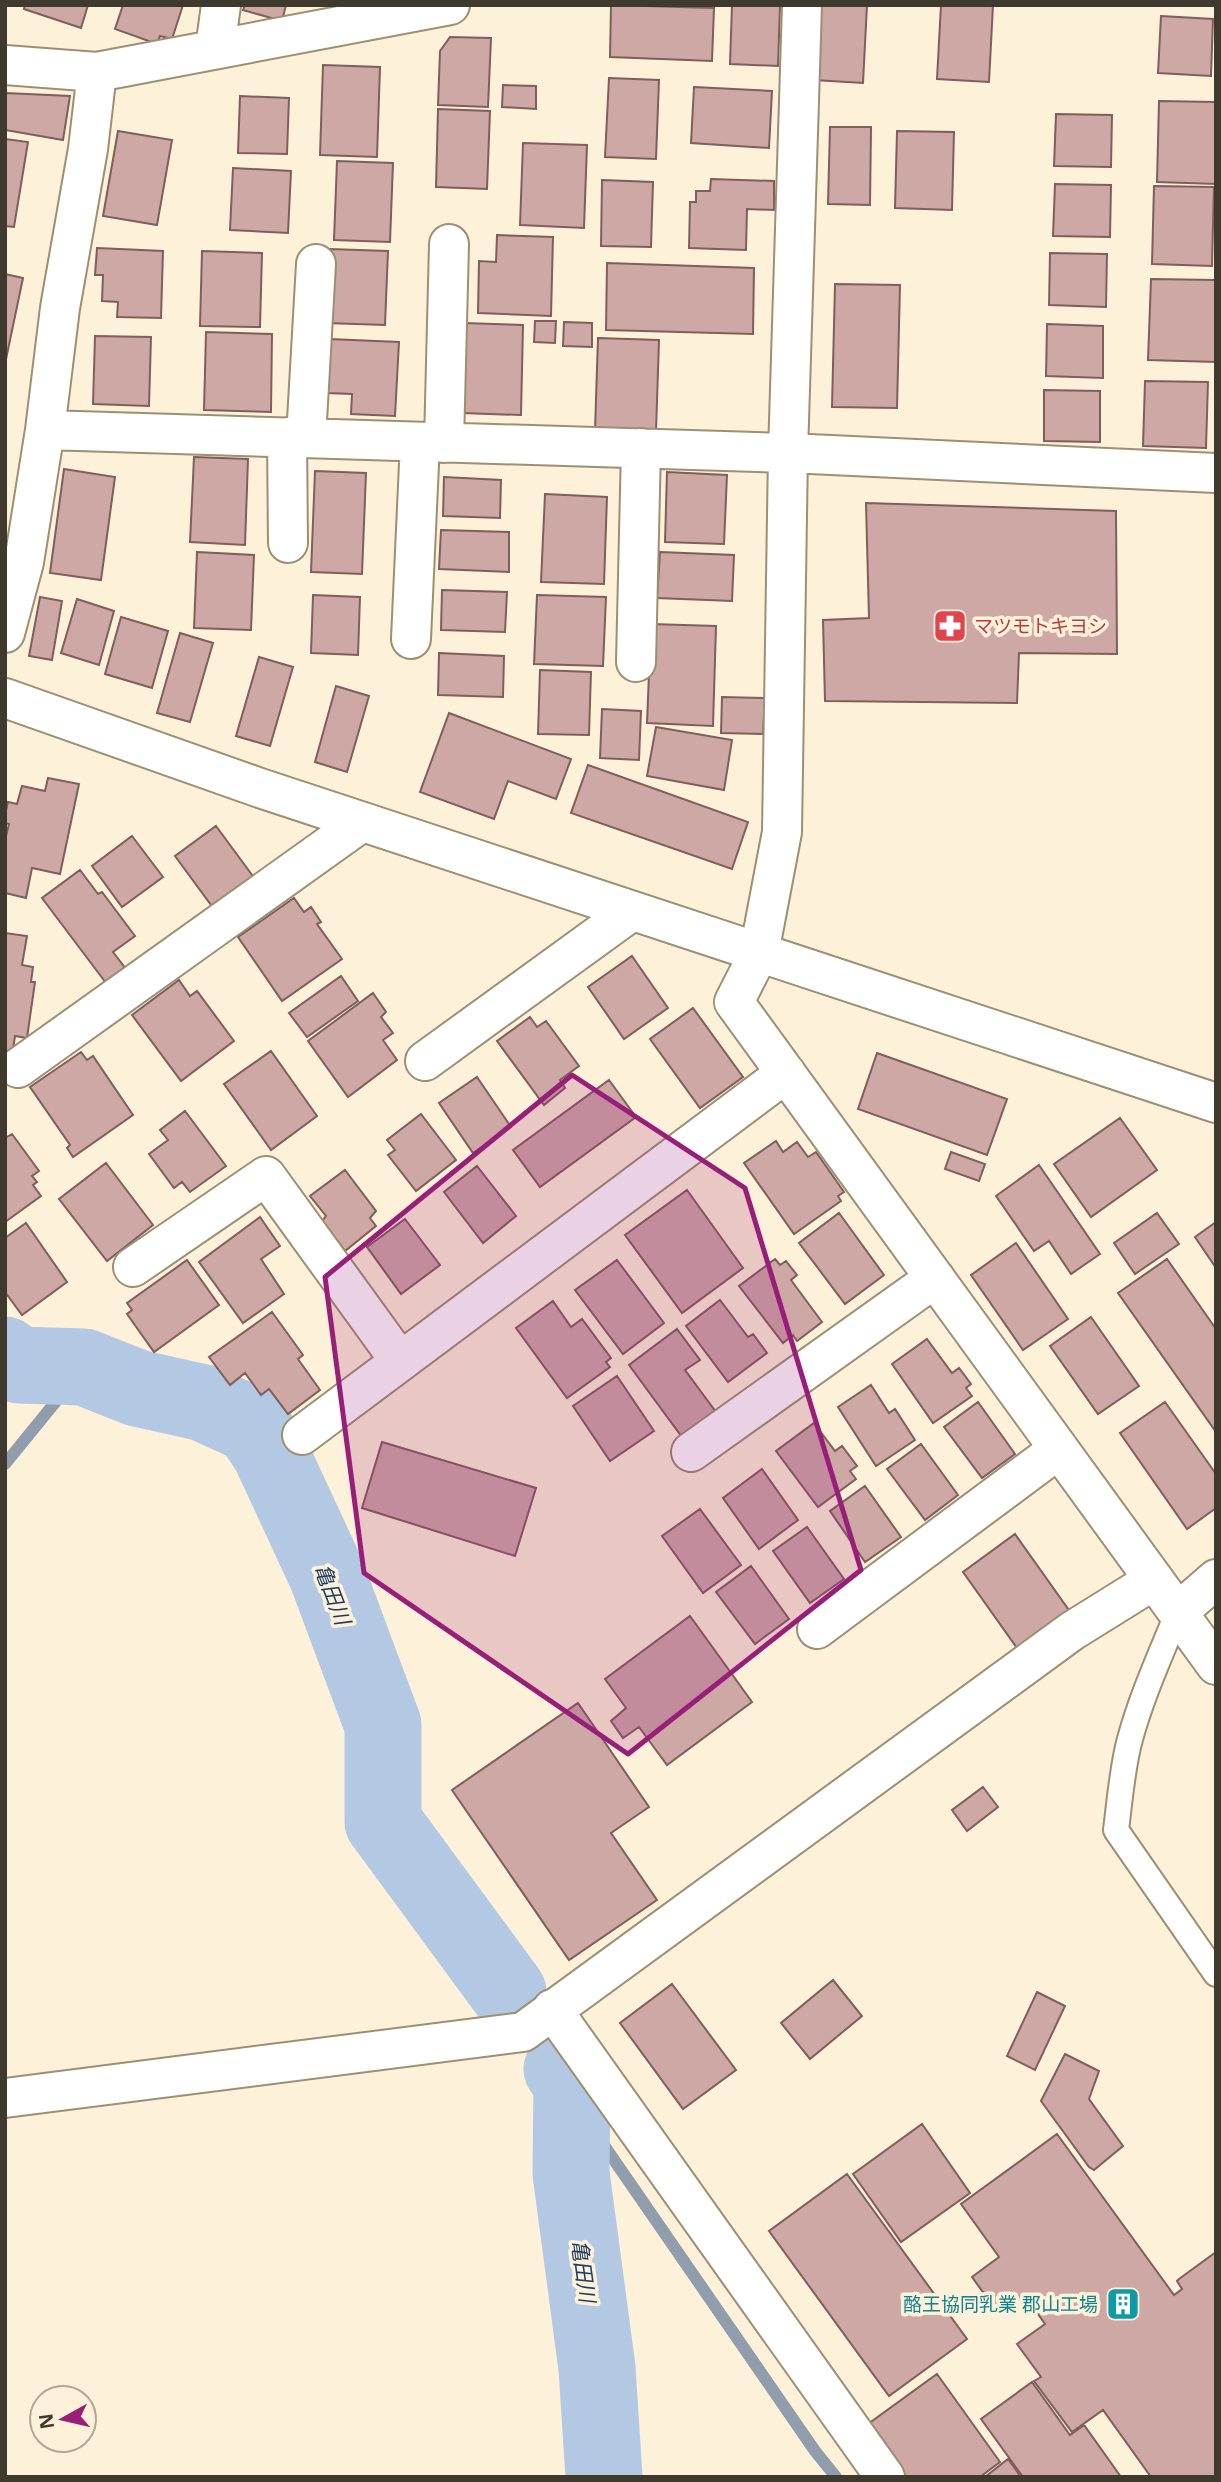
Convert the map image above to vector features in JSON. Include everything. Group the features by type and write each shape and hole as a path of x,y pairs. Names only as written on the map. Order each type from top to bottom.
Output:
{"street":[{"path":"215,50 221,5"},
{"path":"5,65 97,72 450,5"},
{"path":"802,5 789,453 782,832 759,953 734,1002 1216,1665"},
{"path":"5,633 24,562 45,430 60,308 88,149 97,72"},
{"path":"411,639 449,244"},
{"path":"288,543 296,438 316,264"},
{"path":"45,430 789,453 1216,473"},
{"path":"636,662 641,449"},
{"path":"5,698 362,822 1216,1103"},
{"path":"18,1068 362,822"},
{"path":"425,1061 632,911"},
{"path":"302,1434 786,1073"},
{"path":"133,1267 266,1176 400,1361"},
{"path":"691,1452 935,1278"},
{"path":"817,1629 1059,1449"},
{"path":"1178,1612 1216,1579"},
{"path":"5,2098 523,2032 1072,1631 1154,1580"},
{"path":"552,2009 885,2477"}],"lane":[{"path":"1178,1612 1145,1692 1130,1740 1116,1830 1216,1974"}],"highlighted area":[{"path":"572,1075 745,1188 861,1570 628,1754 364,1573 325,1277"}],"building":[{"path":"25,5 88,5 81,28 24,9"},
{"path":"123,5 183,5 172,39 160,36 157,44 115,29"},
{"path":"245,5 286,5 282,21 243,10"},
{"path":"611,5 714,8 712,61 610,57"},
{"path":"732,5 780,5 778,66 730,64"},
{"path":"818,5 867,5 863,83 814,80"},
{"path":"941,5 993,5 989,82 937,79"},
{"path":"1161,16 1213,19 1211,76 1158,73"},
{"path":"450,37 491,38 488,107 438,105 440,51"},
{"path":"323,65 380,67 377,157 320,155"},
{"path":"609,78 659,80 656,159 605,157"},
{"path":"503,85 536,86 536,109 502,107"},
{"path":"694,87 772,91 769,148 691,143"},
{"path":"5,93 70,96 63,140 5,130"},
{"path":"240,96 289,98 287,154 238,153"},
{"path":"1159,101 1216,102 1216,184 1157,182"},
{"path":"438,109 490,111 487,189 436,187"},
{"path":"1056,114 1112,115 1111,167 1054,166"},
{"path":"830,127 871,127 870,205 828,204"},
{"path":"118,131 172,140 157,225 103,216"},
{"path":"897,131 954,132 952,210 895,208"},
{"path":"5,139 28,142 14,227 5,226"},
{"path":"523,143 587,145 584,228 520,225"},
{"path":"337,161 393,163 390,242 334,240"},
{"path":"233,168 291,171 288,233 230,230"},
{"path":"711,179 774,181 774,210 747,209 746,250 689,248 690,202 696,202 696,191 710,191"},
{"path":"602,180 653,182 651,247 601,246"},
{"path":"1055,184 1111,185 1110,237 1053,236"},
{"path":"1154,186 1214,187 1212,266 1152,264"},
{"path":"497,235 553,237 551,316 478,313 479,261 496,262"},
{"path":"97,248 163,251 161,318 117,317 118,302 102,301 103,275 95,275"},
{"path":"329,249 388,251 385,325 326,323"},
{"path":"202,251 262,253 260,327 200,326"},
{"path":"1050,253 1107,254 1106,307 1049,305"},
{"path":"607,263 754,268 753,334 606,330"},
{"path":"5,274 23,278 5,364"},
{"path":"1151,279 1216,280 1216,362 1148,360"},
{"path":"835,284 900,285 897,408 832,407"},
{"path":"535,321 556,321 555,343 534,342"},
{"path":"564,322 592,323 592,347 563,346"},
{"path":"463,323 523,325 521,415 462,413"},
{"path":"1047,324 1103,326 1103,378 1046,376"},
{"path":"206,332 272,334 271,412 204,410"},
{"path":"95,336 151,337 149,406 93,404"},
{"path":"598,338 659,340 656,432 595,430"},
{"path":"329,339 399,342 395,416 351,414 352,394 326,393"},
{"path":"1145,381 1208,382 1206,448 1143,446"},
{"path":"1044,390 1100,391 1100,442 1044,441"},
{"path":"194,457 248,459 245,545 190,542"},
{"path":"64,469 115,477 101,580 50,573"},
{"path":"315,471 366,473 362,574 311,572"},
{"path":"667,472 727,475 724,544 665,542"},
{"path":"444,477 501,480 500,518 443,516"},
{"path":"545,494 607,497 604,584 541,582"},
{"path":"866,503 1116,511 1117,654 1019,653 1017,703 825,701 823,620 869,618"},
{"path":"441,530 509,532 509,572 439,569"},
{"path":"197,552 254,555 251,630 194,628"},
{"path":"660,552 734,555 732,601 657,598"},
{"path":"442,590 507,592 505,632 441,630"},
{"path":"313,595 360,597 358,655 311,653"},
{"path":"537,595 606,597 603,666 534,664"},
{"path":"40,597 62,601 52,660 29,656"},
{"path":"77,599 114,611 99,665 61,653"},
{"path":"121,617 168,631 152,688 105,674"},
{"path":"651,624 716,626 713,726 647,723"},
{"path":"180,633 213,643 190,722 157,713"},
{"path":"439,653 504,656 503,697 438,695"},
{"path":"259,657 293,667 270,746 236,736"},
{"path":"540,670 591,672 589,735 538,734"},
{"path":"336,686 369,696 347,772 315,762"},
{"path":"722,697 765,698 763,734 721,733"},
{"path":"602,709 641,711 639,760 600,758"},
{"path":"449,713 571,759 556,799 508,781 494,819 420,792"},
{"path":"656,727 732,740 724,790 647,776"},
{"path":"588,765 748,822 732,869 571,813"},
{"path":"48,778 79,784 60,874 32,868 26,898 5,893 5,840 9,824 5,823 5,814 8,802 17,804 22,786 45,791"},
{"path":"216,826 255,879 214,909 175,856"},
{"path":"132,836 163,877 122,907 92,866"},
{"path":"80,870 98,894 102,892 135,936 113,952 126,969 106,983 42,898"},
{"path":"294,898 304,912 311,907 321,922 317,924 342,959 282,1001 238,937"},
{"path":"5,933 27,936 22,965 33,967 31,982 35,982 27,1038 15,1036 12,1056 5,1055"},
{"path":"632,956 668,1008 624,1039 588,987"},
{"path":"341,976 358,1001 307,1037 289,1013"},
{"path":"179,980 190,996 197,991 234,1041 181,1081 132,1015"},
{"path":"373,993 386,1012 381,1017 393,1033 383,1040 397,1060 348,1097 308,1041"},
{"path":"693,1008 743,1077 700,1108 650,1039"},
{"path":"530,1017 537,1027 546,1021 579,1066 560,1080 565,1088 544,1105 497,1041"},
{"path":"271,1051 317,1116 271,1150 224,1084"},
{"path":"81,1052 87,1060 93,1056 133,1115 73,1157 67,1148 70,1145 30,1087"},
{"path":"877,1053 1007,1099 987,1155 858,1109"},
{"path":"477,1077 511,1127 473,1153 439,1103"},
{"path":"609,1080 636,1117 540,1187 513,1150"},
{"path":"185,1111 226,1166 190,1192 182,1182 174,1188 149,1154 168,1140 160,1130"},
{"path":"421,1114 456,1160 416,1191 388,1155 395,1150 387,1140"},
{"path":"1120,1118 1157,1170 1091,1217 1054,1164"},
{"path":"12,1134 39,1171 32,1176 37,1182 33,1185 41,1196 5,1222 5,1138"},
{"path":"776,1141 783,1152 797,1142 808,1157 816,1152 844,1192 838,1196 841,1201 794,1234 744,1163"},
{"path":"951,1152 985,1164 979,1181 945,1169"},
{"path":"106,1163 153,1225 107,1261 59,1199"},
{"path":"1039,1165 1100,1254 1071,1274 1049,1241 1034,1251 996,1196"},
{"path":"477,1166 516,1216 483,1243 444,1192"},
{"path":"345,1170 376,1211 370,1218 376,1226 345,1251 322,1221 326,1216 310,1196"},
{"path":"687,1190 743,1268 682,1313 625,1235"},
{"path":"839,1213 884,1275 845,1304 799,1243"},
{"path":"1157,1213 1179,1244 1135,1274 1114,1243"},
{"path":"260,1217 280,1246 261,1259 284,1294 243,1323 199,1262"},
{"path":"405,1219 440,1265 401,1294 367,1247"},
{"path":"1216,1222 1216,1268 1195,1237"},
{"path":"26,1223 67,1282 22,1315 5,1292 5,1238"},
{"path":"1016,1243 1068,1319 1023,1350 971,1275"},
{"path":"775,1259 780,1265 786,1261 797,1275 791,1280 822,1322 797,1341 793,1335 783,1343 739,1286"},
{"path":"1167,1259 1216,1329 1216,1432 1118,1293"},
{"path":"187,1260 219,1305 154,1352 127,1314 132,1310 127,1303"},
{"path":"617,1260 664,1323 623,1354 575,1290"},
{"path":"720,1300 748,1337 753,1334 767,1353 728,1382 686,1326"},
{"path":"553,1301 571,1327 582,1319 611,1358 606,1362 610,1367 567,1398 516,1328"},
{"path":"272,1312 303,1355 298,1359 320,1390 288,1414 269,1389 261,1395 245,1373 230,1385 209,1357"},
{"path":"1091,1317 1139,1386 1098,1414 1050,1346"},
{"path":"677,1329 700,1360 685,1370 716,1412 682,1437 629,1365"},
{"path":"927,1339 952,1373 959,1368 971,1384 966,1388 972,1396 933,1423 892,1364"},
{"path":"617,1376 654,1431 610,1461 573,1406"},
{"path":"871,1385 889,1413 895,1409 915,1440 876,1466 838,1407"},
{"path":"978,1402 1015,1454 982,1478 944,1427"},
{"path":"1165,1402 1216,1474 1216,1508 1187,1529 1120,1433"},
{"path":"814,1423 835,1451 842,1446 857,1466 850,1471 856,1479 818,1507 776,1451"},
{"path":"382,1442 536,1488 515,1556 362,1508"},
{"path":"921,1444 958,1495 925,1520 887,1469"},
{"path":"762,1469 798,1520 759,1549 723,1498"},
{"path":"865,1486 901,1537 865,1562 830,1511"},
{"path":"700,1509 741,1565 703,1593 662,1536"},
{"path":"807,1527 844,1579 810,1603 773,1551"},
{"path":"1015,1534 1071,1613 1019,1651 963,1572"},
{"path":"751,1566 789,1619 755,1644 716,1592"},
{"path":"690,1616 752,1702 667,1765 639,1727 623,1738 611,1721 626,1708 605,1679"},
{"path":"578,1703 649,1807 611,1833 657,1900 569,1960 452,1790"},
{"path":"983,1787 998,1807 967,1831 952,1810"},
{"path":"833,1980 862,2016 810,2059 781,2023"},
{"path":"672,1984 736,2070 683,2109 620,2023"},
{"path":"1037,1992 1065,2006 1035,2070 1007,2056"},
{"path":"1065,2054 1099,2071 1089,2099 1123,2146 1094,2170 1089,2167 1041,2101"},
{"path":"922,2124 970,2193 901,2242 853,2174"},
{"name":"酪王協同乳業 郡山工場","path":"1057,2134 1174,2295 1182,2289 1177,2281 1216,2252 1216,2477 1151,2477 1103,2410 1072,2432 1034,2381 1041,2377 1017,2344 1045,2324 1024,2295 998,2313 972,2277 999,2257 961,2204"},
{"path":"847,2174 967,2339 889,2396 769,2231"},
{"path":"937,2374 1000,2462 980,2477 906,2477 868,2424"},
{"path":"1032,2382 1070,2435 1084,2425 1121,2477 1023,2477 981,2419"},
{"path":"1008,2459 1021,2477 985,2477"}],"waterway":[{"name":"亀田川","path":"5,1355 19,1365 84,1367 137,1388 204,1403 252,1425 270,1452 327,1575 383,1725 383,1822 508,1992"},
{"path":"5,1464 84,1367"},
{"name":"亀田川","path":"562,2069 572,2084 571,2173 597,2368 604,2477"},
{"path":"572,2084 603,2144 815,2451 836,2477"}],"place":[{"name":"マツモトキヨシ","path":"950,626"},
{"name":"酪王協同乳業 郡山工場","path":"1123,2304"}]}
